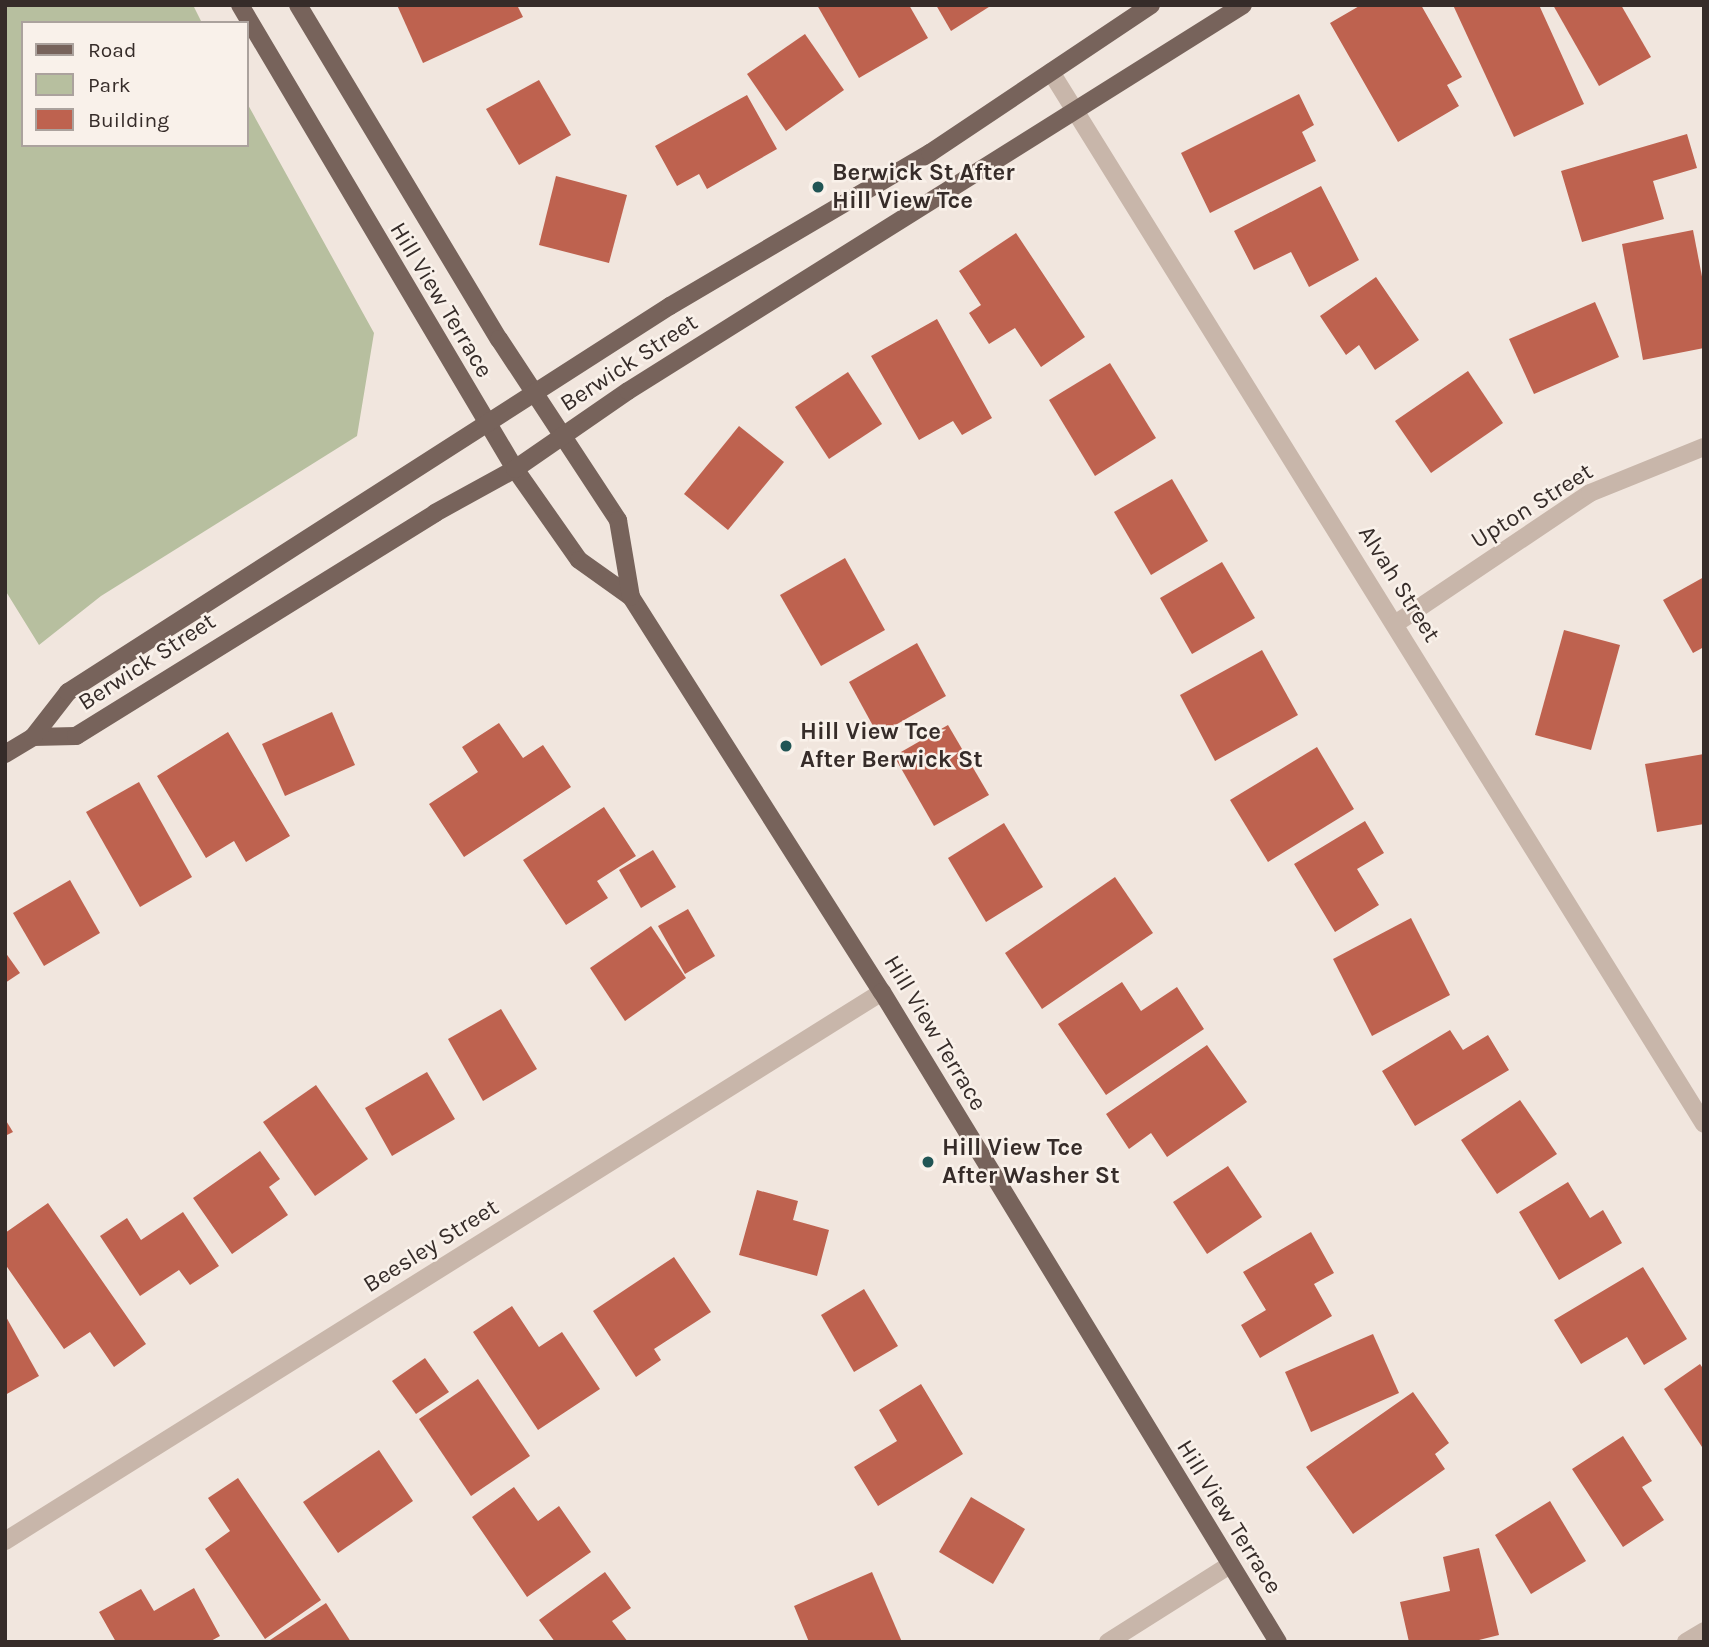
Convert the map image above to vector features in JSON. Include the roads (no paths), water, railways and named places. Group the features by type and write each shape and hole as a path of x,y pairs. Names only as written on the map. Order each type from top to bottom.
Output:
{"main road":[{"name":"Hill View Terrace","path":"240,5 515,469 579,560 631,597 882,992 1228,1566 1278,1642"},
{"name":"Hill View Terrace","path":"298,5 534,394 618,520 631,597"},
{"name":"Berwick Street","path":"5,754 33,737 68,692 785,235 930,153 1151,5"},
{"name":"Berwick Street","path":"33,737 76,736 435,513 515,469 562,436 1243,5"}],"street":[{"name":"Alvah Street","path":"1051,72 1704,1124"},
{"name":"Upton Street","path":"1395,624 1590,493 1704,447"},
{"name":"Beesley Street","path":"5,1541 882,992"},
{"path":"1108,1642 1228,1566"},
{"path":"1686,1642 1704,1630"}],"place":[{"name":"Berwick St After Hill View Tce","path":"818,187"},
{"name":"Hill View Tce After Berwick St","path":"786,746"},
{"name":"Hill View Tce After Washer St","path":"928,1162"}]}
